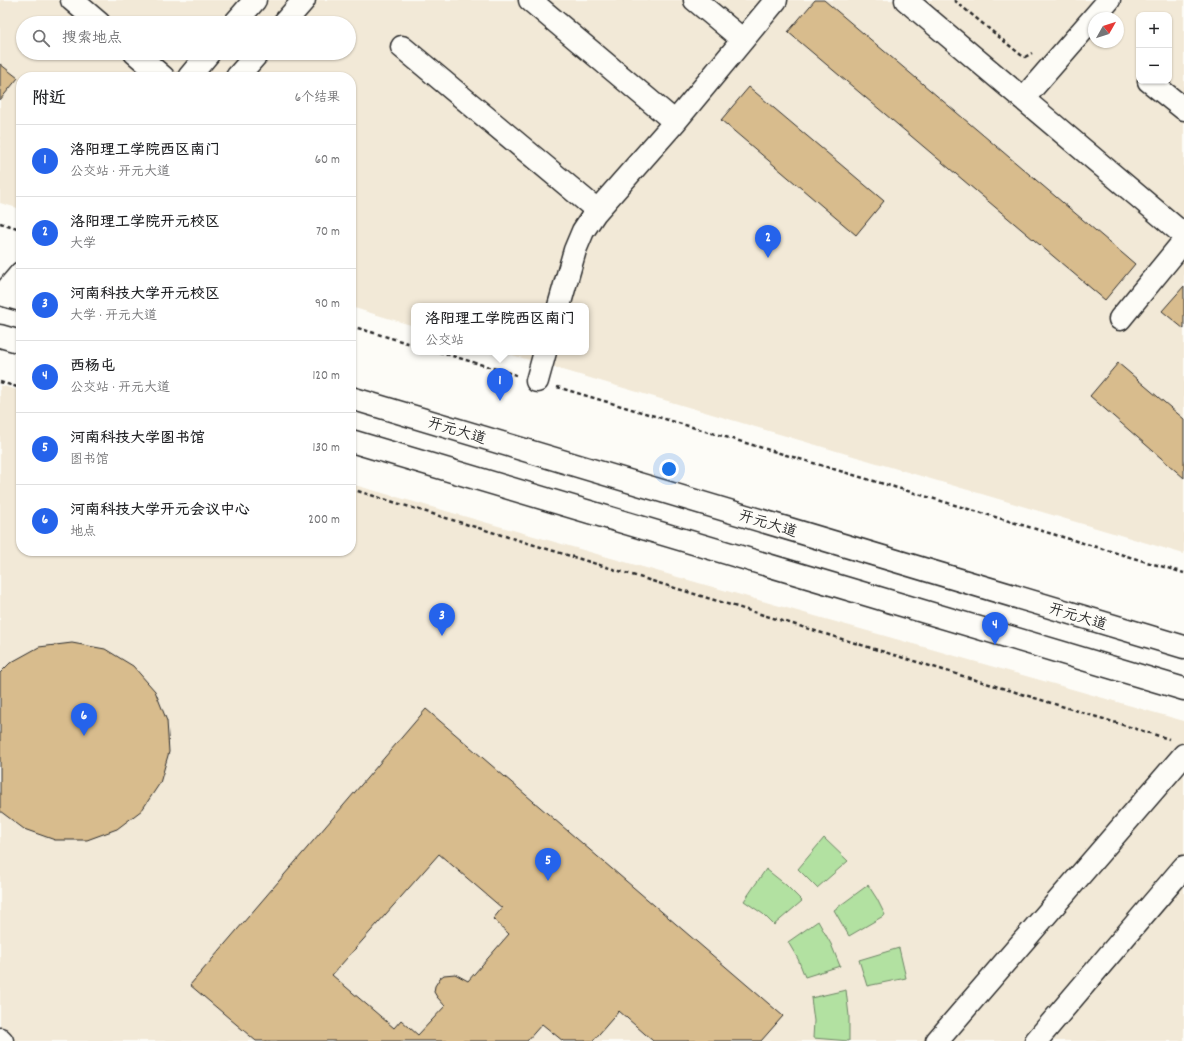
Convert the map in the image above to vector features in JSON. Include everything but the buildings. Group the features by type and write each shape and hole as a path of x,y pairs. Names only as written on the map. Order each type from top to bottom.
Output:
{"main road":[{"path":"72,0 91,16"},
{"path":"241,16 255,0"},
{"path":"290,16 304,0"},
{"path":"530,0 675,122"},
{"path":"695,0 743,40"},
{"path":"560,303 575,250 583,231 597,210 675,122 776,0"},
{"path":"906,0 1184,236"},
{"path":"1023,99 1109,0"},
{"path":"402,47 597,210"},
{"path":"143,60 158,72"},
{"path":"193,72 203,60"},
{"path":"241,72 252,60"},
{"path":"1153,84 1184,109"},
{"path":"1120,318 1184,241"},
{"path":"8,296 16,282"},
{"path":"0,336 16,341"},
{"path":"537,381 545,355"},
{"name":"开元大道","path":"356,399 1184,647"},
{"path":"356,442 1184,689"},
{"path":"937,1041 1178,748"},
{"path":"1036,1041 1184,868"}],"path":[{"path":"954,0 1021,55 1025,57 1028,56 1037,47"},
{"path":"0,223 16,228"},
{"path":"356,328 411,344"},
{"path":"449,355 1184,573"},
{"path":"0,382 16,387"},
{"path":"356,491 1178,748"}],"shaded area":[{"path":"0,0 1184,0 1184,554 512,355 589,355 589,303 411,303 411,325 356,309 356,72 16,72 16,208 0,203"},
{"path":"0,385 16,390 16,556 356,556 356,485 1184,721 1184,1041 0,1041"}],"green space":[{"path":"824,838 848,861 817,888 798,869"},
{"path":"766,869 786,885 802,901 774,925 763,914 744,901"},
{"path":"868,885 885,915 849,936 834,910"},
{"path":"818,921 831,944 840,966 805,977 798,959 788,942"},
{"path":"899,948 906,978 867,986 859,960"},
{"path":"846,990 849,1016 849,1041 813,1038 814,1021 811,998"}],"place":[{"name":"洛阳理工学院开元校区","path":"768,258"},
{"name":"洛阳理工学院西区南门","path":"500,401"},
{"name":"河南科技大学开元校区","path":"442,636"},
{"name":"西杨屯","path":"995,645"},
{"name":"河南科技大学开元会议中心","path":"84,736"},
{"name":"河南科技大学图书馆","path":"548,881"}]}
